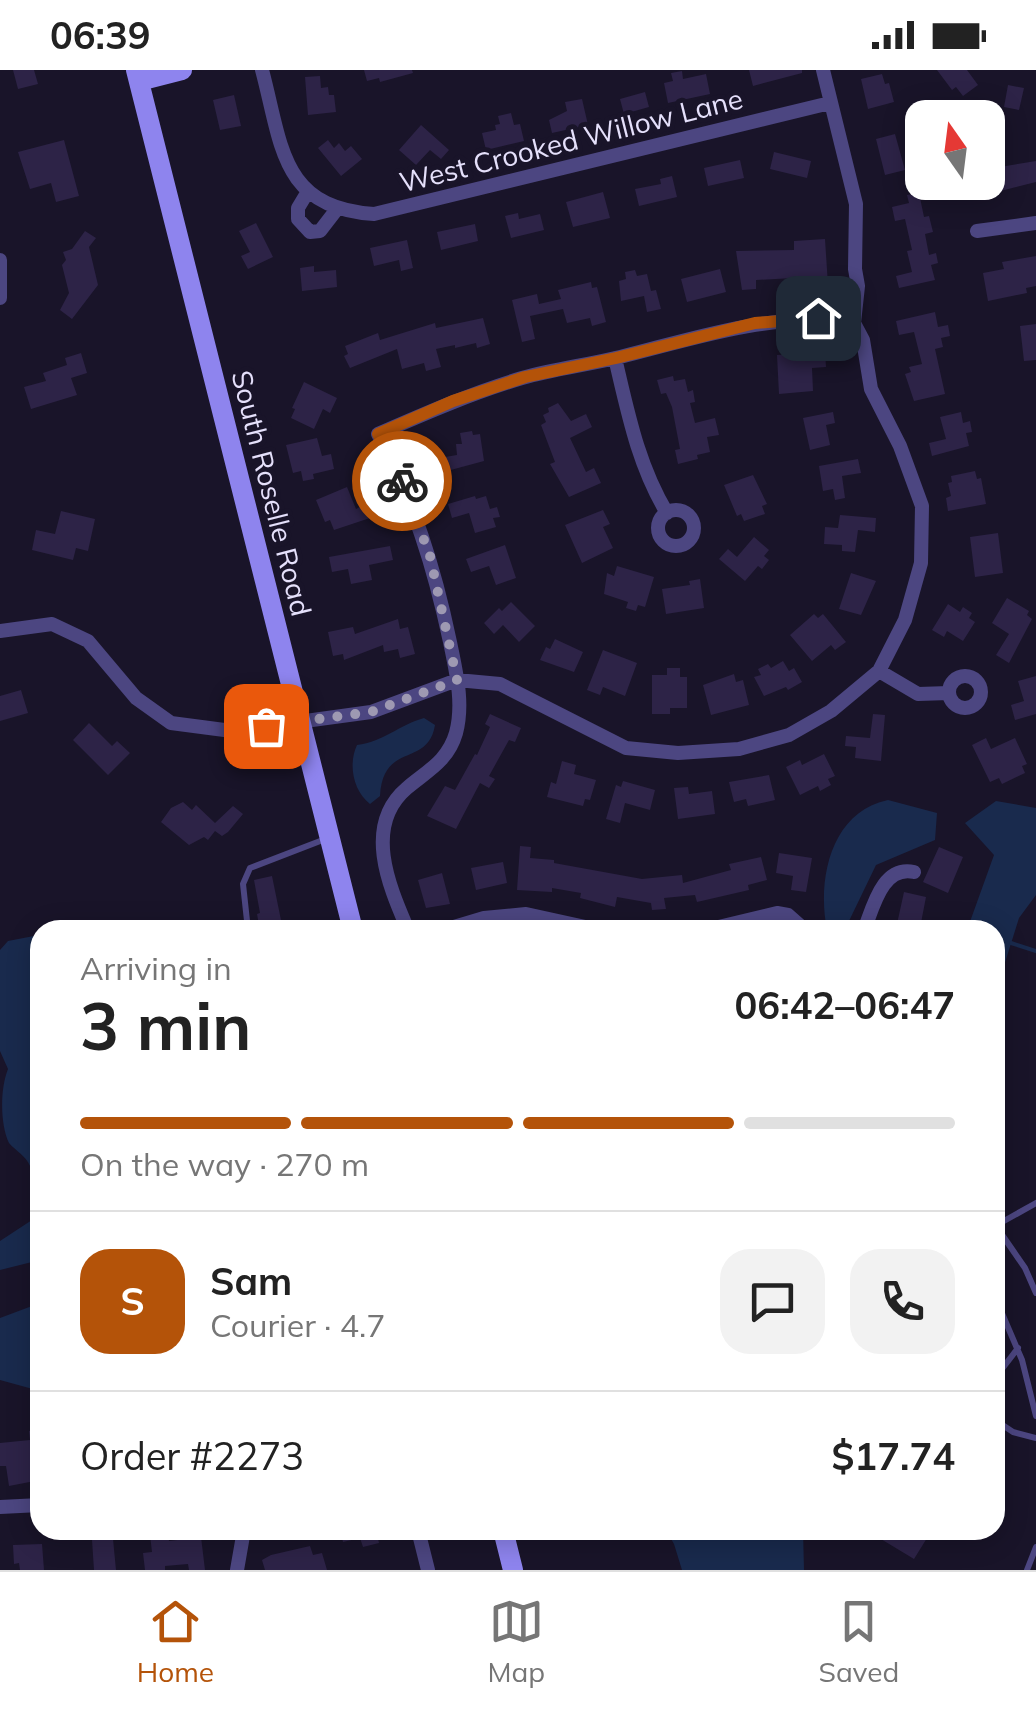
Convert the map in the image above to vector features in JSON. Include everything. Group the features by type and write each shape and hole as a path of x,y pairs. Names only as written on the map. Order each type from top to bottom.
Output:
{"main road":[{"path":"137,76 182,70"},
{"name":"South Roselle Road","path":"137,76 350,920"},
{"path":"505,1540 512,1570"}],"street":[{"path":"262,70 290,168 308,193 331,206 320,231 310,232 298,220 298,208 308,193"},
{"path":"0,631 52,624 88,641 136,698 171,723 232,731 371,712 457,680 500,684 626,748 678,753 739,748 789,735 831,711 878,671 905,620 922,563 922,506 900,446 871,389 863,340 854,323 858,286 856,204 822,70"},
{"name":"West Crooked Willow Lane","path":"331,206 374,214 830,102"},
{"path":"977,231 1036,223"},
{"path":"0,260 0,298"},
{"path":"404,920 388,882 382,848 384,828 402,792 438,765 449,751 458,716 457,680 430,556 406,488 378,434 453,401 525,377 755,323 818,318 854,323"},
{"path":"616,358 648,483 666,513"},
{"path":"878,671 918,694 949,692"},
{"path":"868,920 876,898 890,878 899,872 914,872"},
{"path":"748,920 778,913 794,920"},
{"path":"477,920 526,914 553,920"},
{"path":"0,1506 30,1506"},
{"path":"237,1570 242,1540"},
{"path":"420,1540 428,1570"}],"lane":[{"path":"247,920 243,884 250,868 329,837"},
{"path":"1005,1220 1036,1203"},
{"path":"1005,1240 1036,1292"},
{"path":"1005,1319 1018,1348 1036,1416"},
{"path":"1005,1365 1018,1348"},
{"path":"1005,1427 1036,1438"},
{"path":"1036,1547 1027,1570 1036,1569"}],"water":[{"path":"424,718 435,725 431,738 389,768 380,796 370,804 354,777 357,745"},
{"path":"888,800 937,813 935,840 876,865 849,920 825,920 824,891 832,851 853,818"},
{"path":"996,801 1036,808 1036,895 1019,918 1005,962 1005,920 971,920 994,855 965,823"},
{"path":"30,937 30,1166 9,1143 3,1117 2,1096 8,1069 0,1051 0,950 8,941"},
{"path":"30,1221 30,1262 0,1270 0,1241"},
{"path":"30,1307 30,1388 0,1380 0,1318"},
{"path":"672,1540 803,1540 804,1570 682,1570"}],"building":[{"path":"13,70 34,70 38,84 18,89"},
{"path":"364,70 413,73 380,82 379,78 367,81"},
{"path":"749,70 802,70 802,73 753,86"},
{"path":"937,70 967,70 978,85 963,96 956,87 952,90"},
{"path":"682,71 683,79 706,74 710,94 668,103 664,83 673,81 671,73"},
{"path":"882,74 894,102 868,109 861,79"},
{"path":"320,76 321,88 328,87 329,95 334,95 336,112 308,115 305,77"},
{"path":"1008,85 1024,88 1019,110 1005,107"},
{"path":"645,92 649,107 624,114 620,99"},
{"path":"234,95 241,126 220,130 213,100"},
{"path":"582,99 588,125 552,133 549,120 567,111 565,102"},
{"path":"511,113 514,125 520,124 524,141 486,150 482,133 496,130 495,125 500,124 498,116"},
{"path":"421,125 449,150 441,159 430,150 416,165 399,150"},
{"path":"895,134 905,170 885,175 876,139"},
{"path":"64,140 79,196 56,202 51,183 30,189 18,152"},
{"path":"328,140 334,148 339,143 345,151 351,146 362,159 341,176 318,148"},
{"path":"774,152 811,161 807,178 770,169"},
{"path":"740,160 744,178 708,186 704,168"},
{"path":"1036,161 1036,182 1005,190 1005,166"},
{"path":"672,176 677,197 639,206 635,189 661,184 660,179"},
{"path":"603,192 610,218 573,227 566,202"},
{"path":"908,200 920,200 924,217 929,216 933,232 925,234 929,255 936,253 938,263 931,265 935,280 899,288 896,276 912,272 907,251 912,250 905,219 895,221 892,207 909,203"},
{"path":"518,213 519,219 540,214 544,230 511,238 505,216"},
{"path":"256,223 273,257 248,269 241,256 250,252 239,231"},
{"path":"475,224 478,241 441,250 437,232"},
{"path":"85,231 96,238 89,247 98,285 72,319 60,310 69,293 63,252 72,249"},
{"path":"825,239 828,285 812,285 812,277 756,280 756,289 742,290 736,251 794,250 794,241"},
{"path":"407,240 413,268 401,271 399,260 374,266 370,248"},
{"path":"1036,256 1036,286 1026,288 1027,293 988,301 983,273 1004,269 1002,262"},
{"path":"314,266 314,272 336,270 337,287 302,291 300,268"},
{"path":"720,269 726,292 687,302 681,279"},
{"path":"635,270 637,276 647,274 661,309 647,312 644,296 621,301 619,281 626,279 625,272"},
{"path":"591,282 592,288 597,287 606,322 592,326 590,318 567,323 563,309 530,316 535,339 522,342 512,300 537,294 539,304 561,299 558,290"},
{"path":"935,312 938,327 948,325 950,336 941,338 943,347 935,349 945,394 914,401 905,374 911,372 909,367 922,364 914,332 899,335 896,321"},
{"path":"483,318 490,344 436,349 441,367 426,371 424,363 402,369 397,349 350,368 344,356 348,354 345,346 378,333 380,340 435,323 436,328"},
{"path":"1036,324 1036,360 1024,361 1020,326"},
{"path":"825,352 826,367 812,368 813,391 779,394 777,355"},
{"path":"81,353 87,373 71,378 77,395 31,409 24,387 46,381 43,373 67,365 65,358"},
{"path":"673,376 674,381 685,379 688,392 693,390 695,402 690,403 695,423 715,418 719,435 707,437 710,452 678,464 675,450 680,449 672,407 666,393 661,394 657,380"},
{"path":"304,382 337,398 330,413 323,409 314,429 291,418"},
{"path":"558,403 571,421 586,414 592,427 570,438 586,472 594,468 601,483 569,497 550,464 555,462 541,425 546,422 543,415 549,412 548,408"},
{"path":"833,412 835,423 826,425 830,445 810,450 803,418"},
{"path":"961,412 963,423 970,421 972,432 966,433 969,446 932,456 929,443 946,439 940,417"},
{"path":"472,431 473,435 480,434 484,461 447,471 445,457 457,455 456,444 462,444 460,433"},
{"path":"317,438 322,456 331,454 334,469 303,481 301,471 293,473 286,445"},
{"path":"858,459 861,473 842,476 845,498 835,500 833,489 823,491 819,466"},
{"path":"975,471 977,479 981,478 986,504 948,511 946,498 951,496 951,476"},
{"path":"753,475 767,504 762,506 765,514 744,521 741,514 737,516 724,485"},
{"path":"347,487 356,509 364,505 370,518 334,530 330,520 325,522 316,500"},
{"path":"486,496 490,509 497,507 500,517 493,518 496,527 475,533 469,513 452,518 448,504"},
{"path":"603,510 610,524 603,527 613,548 582,563 565,525"},
{"path":"61,511 95,519 88,551 76,548 73,560 32,550 36,530 55,534"},
{"path":"840,515 876,518 875,532 858,530 855,552 842,551 842,545 824,544 825,527 838,528"},
{"path":"998,533 1003,573 975,577 970,537"},
{"path":"754,537 769,550 764,556 769,560 745,581 719,559 728,549 737,557"},
{"path":"505,545 516,578 496,585 489,566 471,572 466,559"},
{"path":"390,546 393,560 369,565 372,580 351,584 348,569 332,572 329,557"},
{"path":"617,566 654,577 645,607 638,605 636,611 626,608 628,602 604,594 607,573 614,576"},
{"path":"851,573 876,581 861,615 839,609"},
{"path":"700,579 704,608 666,614 662,589 690,585 689,581"},
{"path":"1007,598 1029,611 1027,615 1032,619 1009,663 996,655 1009,634 992,623"},
{"path":"511,602 535,626 519,642 503,625 494,634 484,623"},
{"path":"948,604 960,612 963,607 972,613 969,618 975,622 963,641 947,631 944,637 932,630"},
{"path":"814,614 818,618 823,614 846,642 835,650 831,645 812,661 790,635"},
{"path":"398,619 400,629 408,627 415,654 400,658 398,649 384,652 383,645 344,660 343,654 333,656 328,632 353,627 355,634"},
{"path":"555,639 583,652 574,672 540,660"},
{"path":"603,650 637,663 625,696 603,687 600,695 587,690"},
{"path":"783,661 789,671 794,668 802,682 764,696 754,677 761,675 758,669 768,664 771,668"},
{"path":"667,668 680,668 680,677 687,677 687,708 670,708 670,714 652,714 652,675 667,675"},
{"path":"734,674 736,682 743,680 749,705 711,715 703,685"},
{"path":"1036,676 1036,714 1015,720 1011,705 1024,701 1018,681"},
{"path":"21,690 28,713 0,721 0,696"},
{"path":"490,714 521,728 515,742 509,740 489,776 495,779 489,788 480,783 456,829 427,816 445,786 455,790 477,755 490,727 485,724"},
{"path":"873,714 885,715 881,761 855,758 856,747 845,746 846,736 870,738"},
{"path":"89,723 112,746 117,741 130,753 108,775 73,740"},
{"path":"986,738 991,749 1015,738 1027,764 1022,766 1025,773 1002,784 999,778 990,782 972,745"},
{"path":"824,754 835,776 828,779 831,785 820,791 818,786 800,795 786,767 800,760 802,765"},
{"path":"562,761 576,765 574,774 596,780 590,800 585,799 583,806 547,797 551,782 556,784"},
{"path":"769,775 775,800 748,806 746,799 734,802 729,782"},
{"path":"623,781 655,790 650,810 625,803 620,823 606,819 616,785 621,787"},
{"path":"688,787 689,794 712,791 715,814 678,819 674,788"},
{"path":"183,802 192,810 196,805 215,823 233,806 243,814 222,836 215,831 208,840 204,837 189,845 161,822 171,808"},
{"path":"520,846 531,847 530,858 642,879 682,875 683,883 731,870 729,864 761,857 767,880 748,885 749,890 697,902 695,895 664,898 666,909 652,910 651,903 617,897 615,907 580,898 581,893 552,888 552,892 517,890"},
{"path":"939,847 963,857 948,893 923,882"},
{"path":"779,853 812,858 806,892 791,890 793,876 776,873"},
{"path":"503,862 507,883 476,890 471,868"},
{"path":"442,873 450,904 426,908 418,880"},
{"path":"272,876 281,920 258,920 254,880"},
{"path":"904,892 926,897 922,920 898,920"},
{"path":"30,1440 30,1482 9,1486 6,1466 0,1466 0,1443"},
{"path":"92,1540 113,1540 116,1570 94,1570"},
{"path":"151,1540 201,1540 205,1570 189,1570 188,1564 145,1570 143,1553 152,1552"},
{"path":"361,1540 378,1540 379,1543 363,1547"},
{"path":"883,1540 926,1540 914,1559"},
{"path":"42,1544 44,1570 20,1570 19,1563 14,1564 13,1545"},
{"path":"310,1546 313,1555 322,1553 327,1570 265,1570 262,1560 271,1555"}],"waterway":[{"path":"1011,943 1036,951"}],"way so far":[{"path":"266,726 371,712 457,680 430,556 402,481"}],"route":[{"path":"402,481 378,434 453,401 525,377 755,323 818,318"}]}
